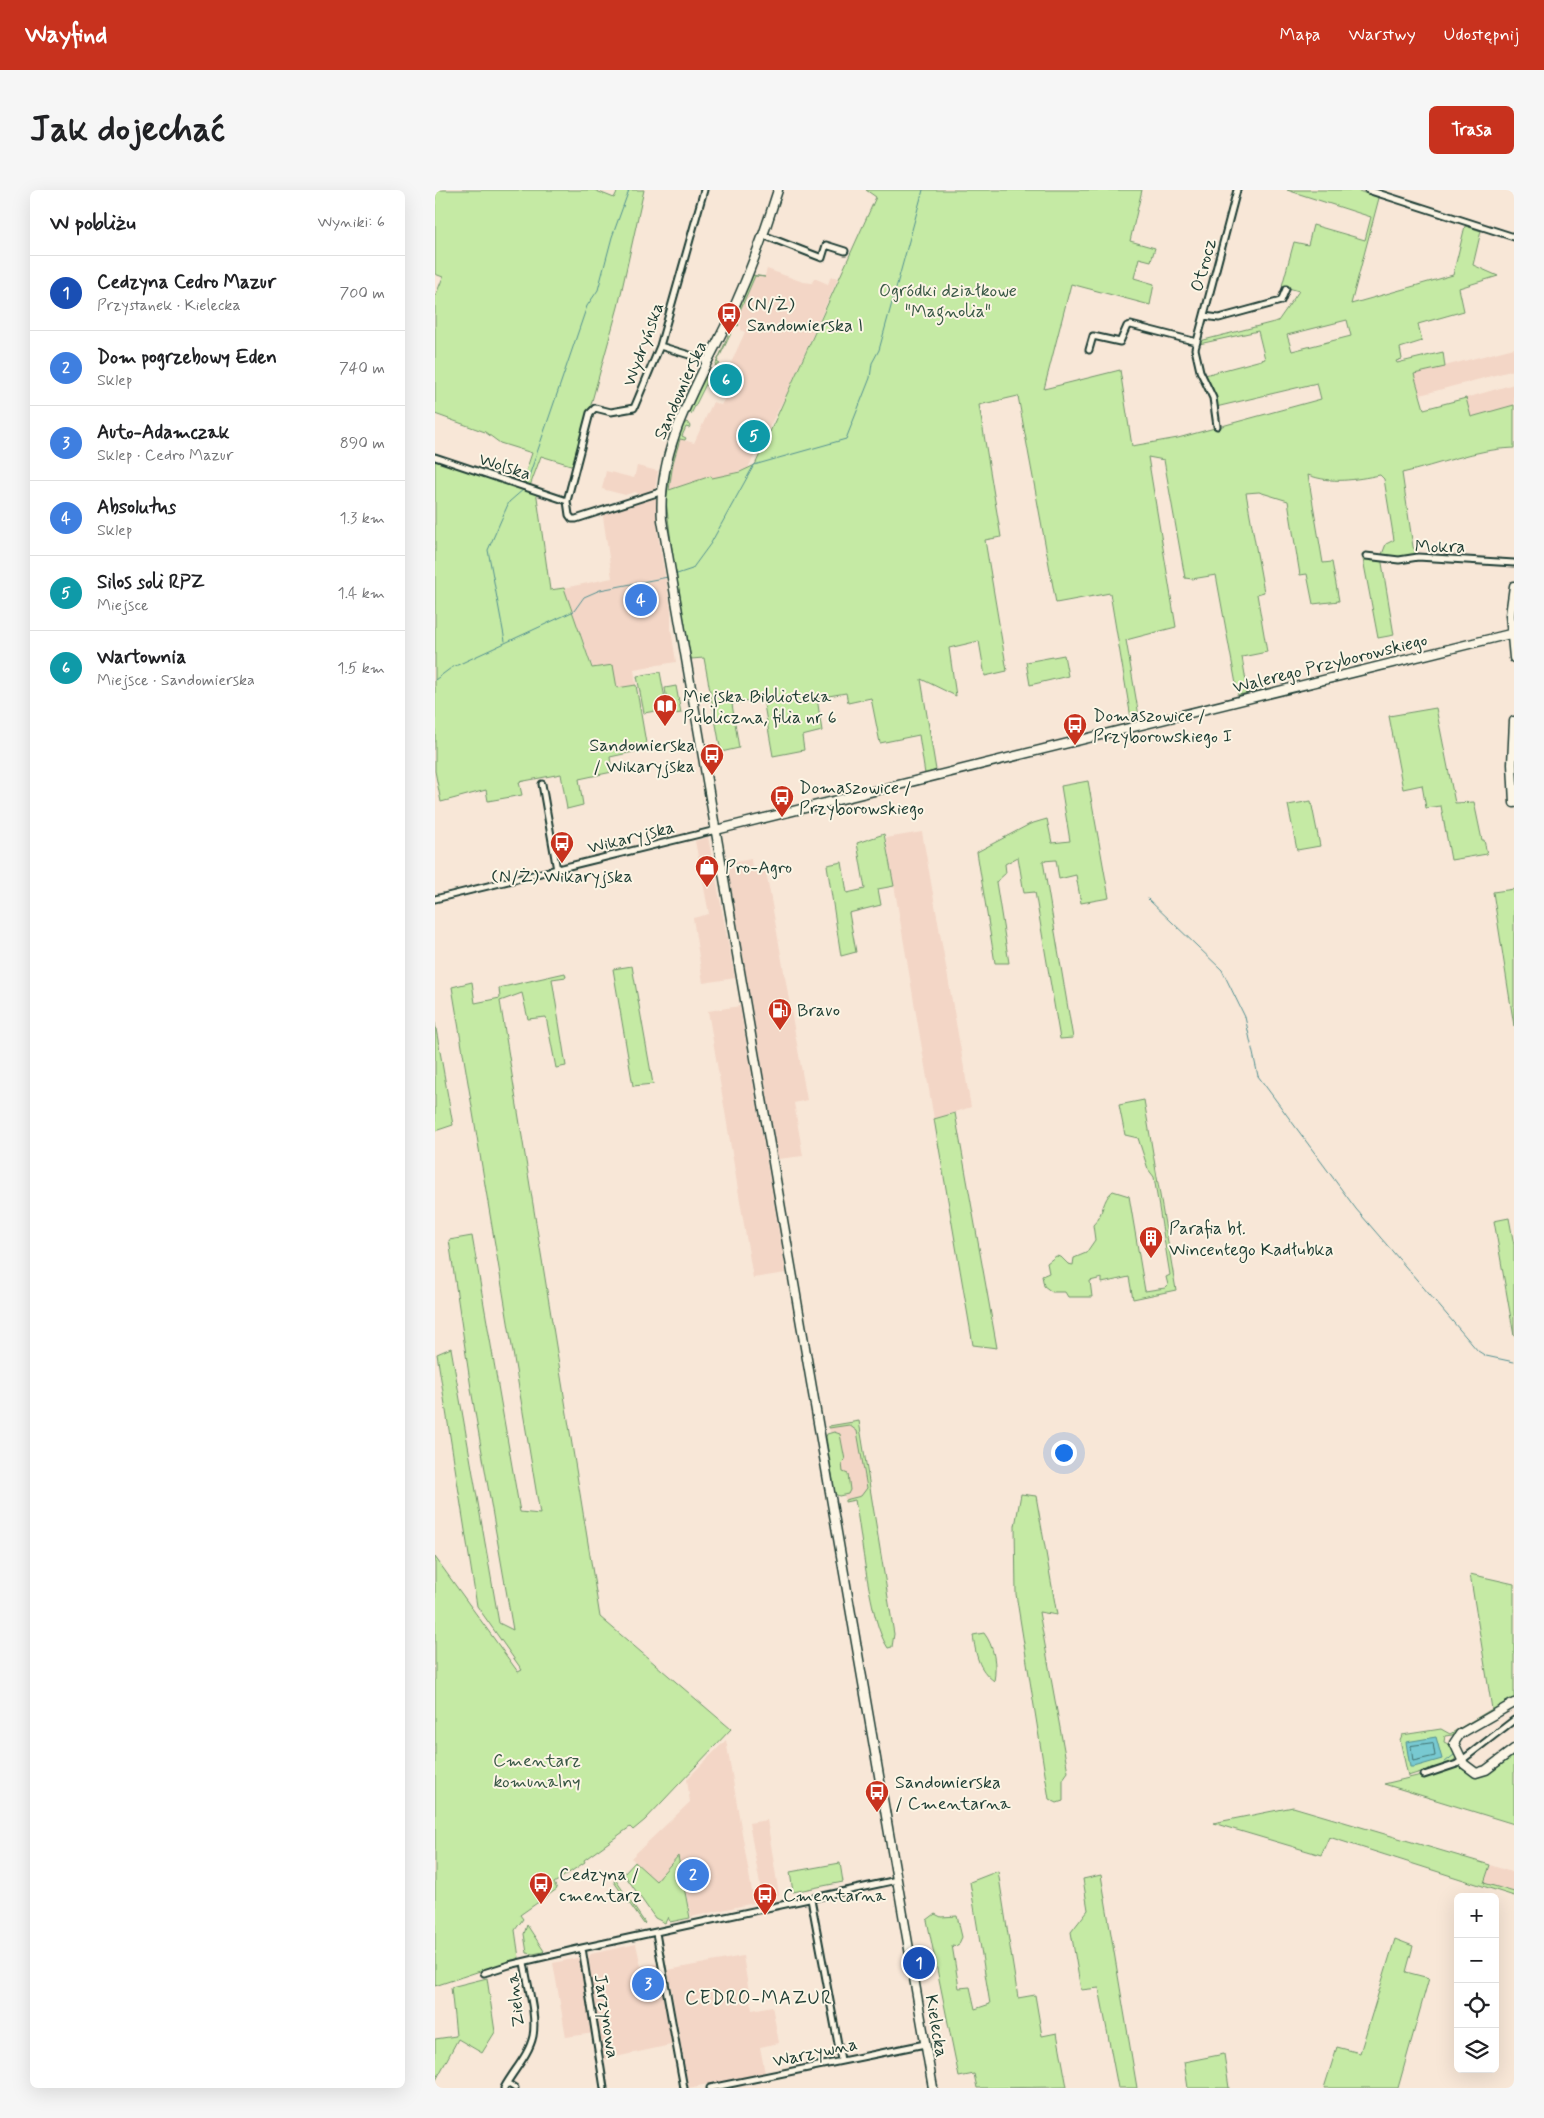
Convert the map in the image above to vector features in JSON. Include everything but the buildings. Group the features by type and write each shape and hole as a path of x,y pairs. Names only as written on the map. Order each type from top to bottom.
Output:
{"street":[{"name":"Wydryńska","path":"567,501 591,410 595,408 611,412 635,408 660,346 704,190"},
{"name":"Sandomierska","path":"716,830 662,520 663,492 667,464 675,432 741,290 763,235 778,190"},
{"name":"Otrocz","path":"1196,345 1237,190"},
{"path":"1368,190 1380,192 1514,237"},
{"path":"763,235 822,258 826,245 845,251"},
{"path":"1204,316 1219,318 1281,301 1287,289"},
{"path":"1089,350 1093,336 1120,342 1127,326 1131,325 1196,345 1196,361 1213,398 1217,426"},
{"path":"660,346 709,361"},
{"name":"Wolska","path":"435,457 567,501"},
{"path":"567,501 569,515 572,519 576,519 663,492"},
{"name":"Mokra","path":"1366,556 1399,560 1418,557 1514,563"},
{"path":"1514,586 1510,607 1514,658"},
{"name":"Walerego Przyborowskiego","path":"716,830 1513,634"},
{"path":"1514,722 1512,764 1514,803"},
{"path":"542,784 557,870"},
{"name":"Wikaryjska","path":"435,899 716,830"},
{"name":"Kielecka","path":"716,830 933,2088"},
{"path":"1514,1703 1458,1736 1455,1741 1455,1748 1470,1771 1480,1772 1514,1749"},
{"path":"1424,1775 1446,1769 1462,1760 1514,1720"},
{"path":"484,1973 582,1948 897,1880"},
{"path":"811,1899 841,2060"},
{"path":"656,1933 685,2088"},
{"name":"Jarzynowa","path":"582,1948 604,2088"},
{"name":"Zielna","path":"506,2086 528,2050 533,2036 534,2023 524,1962"},
{"name":"Warzywna","path":"710,2088 925,2044"},
{"path":"506,2086 515,2088"}],"shaded area":[{"path":"767,269 803,282 812,283 814,278 828,284 831,276 838,278 786,395 748,468 712,479 711,476 669,490 673,463 680,439 694,443 713,402 721,405 725,398 717,394 745,332 741,330 741,326 735,323 755,276 764,278"},
{"path":"1514,348 1514,370 1420,395 1414,374"},
{"path":"1514,384 1514,405 1471,417 1466,398"},
{"path":"637,466 658,471 655,491 642,495 635,492 625,495 602,489 606,471 634,478"},
{"path":"656,493 658,535 671,610 671,629 676,662 634,669 636,685 617,688 593,668 564,588 612,578 602,510"},
{"path":"922,832 971,1107 934,1119 886,838"},
{"path":"708,837 735,978 703,983 693,918 709,914 695,841"},
{"path":"751,859 752,869 763,867 764,871 766,871 807,1100 794,1103 803,1156 778,1159 727,864"},
{"path":"740,1006 786,1273 753,1278 708,1011"},
{"path":"859,1421 872,1497 845,1502 844,1490 840,1490 829,1426"},
{"path":"726,1740 754,1903 691,1917 680,1859 658,1883 631,1858 690,1802 687,1779"},
{"path":"767,1820 779,1895 765,1898 762,1896 749,1823"},
{"path":"1490,1865 1514,1873 1514,1892 1483,1883"},
{"path":"636,1944 641,1966 661,1963 675,2044 602,2060 586,1960 591,1954"},
{"path":"743,1956 752,2010 772,2006 779,2043 760,2047 765,2073 688,2088 668,1970"},
{"path":"577,1958 582,1960 594,2033 566,2037 553,1963"}],"green space":[{"path":"435,190 594,190 614,198 618,190 644,190 618,307 574,466 541,456 530,486 522,483 532,453 500,443 485,432 435,414 435,297 443,277 435,274"},
{"name":"Ogródki działkowe \"Magnolia\"","path":"866,190 1142,190 1130,241 1155,248 1151,261 1139,258 1134,278 1154,284 1150,305 1071,284 1044,389 1120,370 1132,446 1178,438 1321,399 1317,383 1216,407 1213,389 1205,375 1265,359 1258,331 1199,344 1200,341 1278,321 1299,291 1282,286 1294,242 1308,245 1313,225 1365,240 1371,217 1287,190 1356,190 1379,198 1351,304 1453,275 1465,226 1481,231 1473,265 1498,276 1459,288 1464,311 1418,324 1422,341 1400,348 1402,359 1396,361 1397,363 1443,352 1445,367 1414,374 1424,409 1466,398 1471,417 1514,405 1514,448 1471,454 1402,473 1413,547 1418,557 1381,557 1386,544 1394,540 1384,479 1380,475 1352,480 1326,480 1308,475 1323,563 1332,562 1339,601 1313,604 1307,574 1300,575 1288,501 1259,492 1246,493 1264,592 1257,594 1267,652 1242,657 1248,693 1238,695 1216,575 1192,579 1185,578 1164,460 1148,457 1176,627 1126,640 1140,722 1132,724 1110,593 1056,603 1018,396 979,405 1001,537 985,540 1007,671 985,676 979,641 949,648 956,696 921,679 936,770 925,774 919,735 880,743 871,698 848,703 846,693 817,698 822,731 802,736 804,750 773,756 763,699 732,704 739,748 721,752 704,658 691,659 673,558 666,501 672,456 682,425 687,422 690,426 689,428 686,427 682,436 686,438 685,440 680,439 673,463 669,490 711,476 712,478 740,472 755,465 876,197","holes":["1347,320 1351,336 1292,351 1287,335"]},
{"path":"752,275 765,277 755,276 735,322 739,325 735,325 717,362 720,364 715,366 727,340"},
{"path":"709,370 713,371 714,375 711,374 691,414 688,411"},
{"path":"435,457 536,490 550,590 564,588 592,668 613,665 617,688 636,685 647,749 610,757 612,772 579,779 583,805 567,809 561,774 519,782 522,795 488,801 486,790 441,802 435,771"},
{"path":"1362,554 1381,557 1394,635 1378,638"},
{"path":"1064,655 1068,676 1030,685 1026,662"},
{"path":"660,672 667,709 644,713 637,676"},
{"path":"676,686 681,713 669,715 665,688"},
{"path":"1436,708 1455,803 1474,802 1487,854 1451,860 1441,806 1426,808 1422,785 1403,789 1389,716"},
{"path":"1088,781 1109,898 1081,903 1076,875 1059,879 1056,860 1043,861 1073,1038 1060,1039 1035,892 1024,893 1018,857 1005,864 1006,873 996,882 1009,963 995,963 977,852 1030,824 1047,819 1052,843 1070,841 1061,786"},
{"path":"1311,801 1320,846 1297,850 1288,805"},
{"path":"884,834 894,886 878,889 881,905 849,913 856,952 841,956 827,865 842,862 847,893 865,889 857,843"},
{"path":"1514,889 1514,1026 1493,892"},
{"path":"632,966 653,1084 633,1086 613,969"},
{"name":"Cmentarz komunalny","path":"565,973 566,977 552,979 566,1066 556,1068 546,1017 528,1019 522,993 500,1001 600,1617 731,1729 645,1820 633,1830 630,1827 584,1860 585,1862 554,1883 557,1889 520,1915 523,1919 515,1930 519,1958 435,1986 435,1557 518,1672 522,1670 477,1606 437,1354 451,1348 499,1623 513,1630 472,1395 449,1240 472,1236 520,1512 540,1514 452,987 472,982 475,1003 500,998 499,988"},
{"path":"435,1023 453,1125 435,1131"},
{"path":"1144,1100 1176,1290 1133,1299 1129,1277 1102,1283 1102,1278 1090,1281 1092,1297 1068,1297 1065,1292 1052,1292 1044,1286 1042,1276 1049,1273 1047,1263 1056,1256 1073,1265 1074,1258 1086,1253 1095,1240 1093,1225 1097,1221 1109,1194 1113,1191 1129,1196 1145,1291 1165,1288 1168,1285 1166,1277 1170,1275 1154,1177 1148,1169 1138,1138 1125,1135 1119,1105"},
{"path":"955,1113 997,1348 973,1345 934,1119"},
{"path":"1509,1218 1514,1245 1514,1336 1494,1221"},
{"path":"859,1421 894,1634 892,1647 888,1648 881,1635 871,1599 855,1500 845,1502 845,1500 861,1496 867,1488 857,1431 849,1425 829,1428 829,1426"},
{"path":"834,1432 840,1434 845,1460 842,1463 843,1472 848,1474 850,1490 848,1494 839,1496 835,1494 826,1437 827,1434"},
{"path":"1021,1494 1036,1496 1057,1615 1039,1612 1068,1772 1063,1779 1063,1801 1057,1803 1049,1799 1016,1594 1015,1526"},
{"path":"1470,1574 1514,1584 1514,1700 1452,1735 1445,1736 1444,1742 1452,1746 1457,1756 1453,1762 1408,1776 1400,1740 1402,1735 1441,1729 1450,1734 1492,1709"},
{"path":"984,1633 994,1656 994,1681 984,1672 975,1649 973,1635"},
{"path":"1514,1752 1514,1824 1384,1784 1446,1769 1457,1764 1471,1775 1479,1776"},
{"path":"1293,1807 1490,1865 1484,1883 1514,1892 1514,1896 1329,1837 1321,1855 1213,1823"},
{"path":"678,1856 690,1918 670,1922 668,1917 665,1923 655,1918 624,1874 635,1862 656,1881"},
{"path":"840,1863 843,1882 793,1892 790,1872"},
{"path":"998,1871 1018,1998 1035,1995 1042,2036 1057,2033 1067,2087 977,2088 974,2074 959,2077 927,1920 935,1914 941,1917 957,1916 962,1937 958,1946 952,1945 959,1988 970,1987 975,2009 990,2004 970,1882"},
{"path":"1101,1875 1137,2088 1118,2088 1099,1988 1081,1990 1071,1932 1088,1910 1083,1879"},
{"path":"615,1879 645,1923 644,1924 614,1882"},
{"path":"527,1925 543,1952 527,1953 524,1934"},
{"path":"1395,1939 1413,1946 1406,1972 1429,1978 1398,2088 1324,2088 1337,2047 1360,2053"},
{"path":"487,1978 495,2032 482,2053 458,2039 435,2082 435,2039 456,2036 451,1987"},
{"path":"1224,2054 1229,2088 1188,2088 1184,2062"}],"water":[{"path":"1436,1737 1442,1759 1410,1767 1406,1742"}],"waterway":[{"path":"526,485 587,306 598,290 612,237 629,190"},
{"path":"674,575 692,569 711,543 754,465 846,439 870,378 872,363 879,350 923,190"},
{"path":"505,641 488,550 509,502 524,489"},
{"path":"435,680 451,668 574,611 584,597 600,590 668,577"},
{"path":"1148,899 1222,970 1245,1017 1258,1076 1356,1209 1478,1351 1486,1356 1514,1362"},
{"path":"1504,1713 1514,1708"},
{"path":"1462,1738 1475,1730"},
{"path":"1445,1762 1454,1755"}],"place":[{"name":"(N/Ż) Sandomierska I","path":"729,335"},
{"name":"Wartownia","path":"726,380"},
{"name":"Silos soli RPZ","path":"754,436"},
{"name":"Absolutus","path":"641,600"},
{"name":"Miejska Biblioteka Publiczna, filia nr 6","path":"665,727"},
{"name":"Domaszowice / Przyborowskiego I","path":"1075,746"},
{"name":"Sandomierska / Wikaryjska","path":"712,776"},
{"name":"Domaszowice / Przyborowskiego","path":"782,818"},
{"name":"(N/Ż) Wikaryjska","path":"562,864"},
{"name":"Pro-Agro","path":"707,888"},
{"name":"Bravo","path":"780,1031"},
{"name":"Parafia bł. Wincentego Kadłubka","path":"1151,1259"},
{"name":"Sandomierska / Cmentarna","path":"877,1813"},
{"name":"Dom pogrzebowy Eden","path":"693,1875"},
{"name":"Cedzyna / cmentarz","path":"541,1905"},
{"name":"Cmentarna","path":"765,1916"},
{"name":"Cedzyna Cedro Mazur","path":"919,1963"},
{"name":"Auto-Adamczak","path":"648,1984"}],"district":[{"name":"CEDRO-MAZUR","path":"759,1997"}]}
